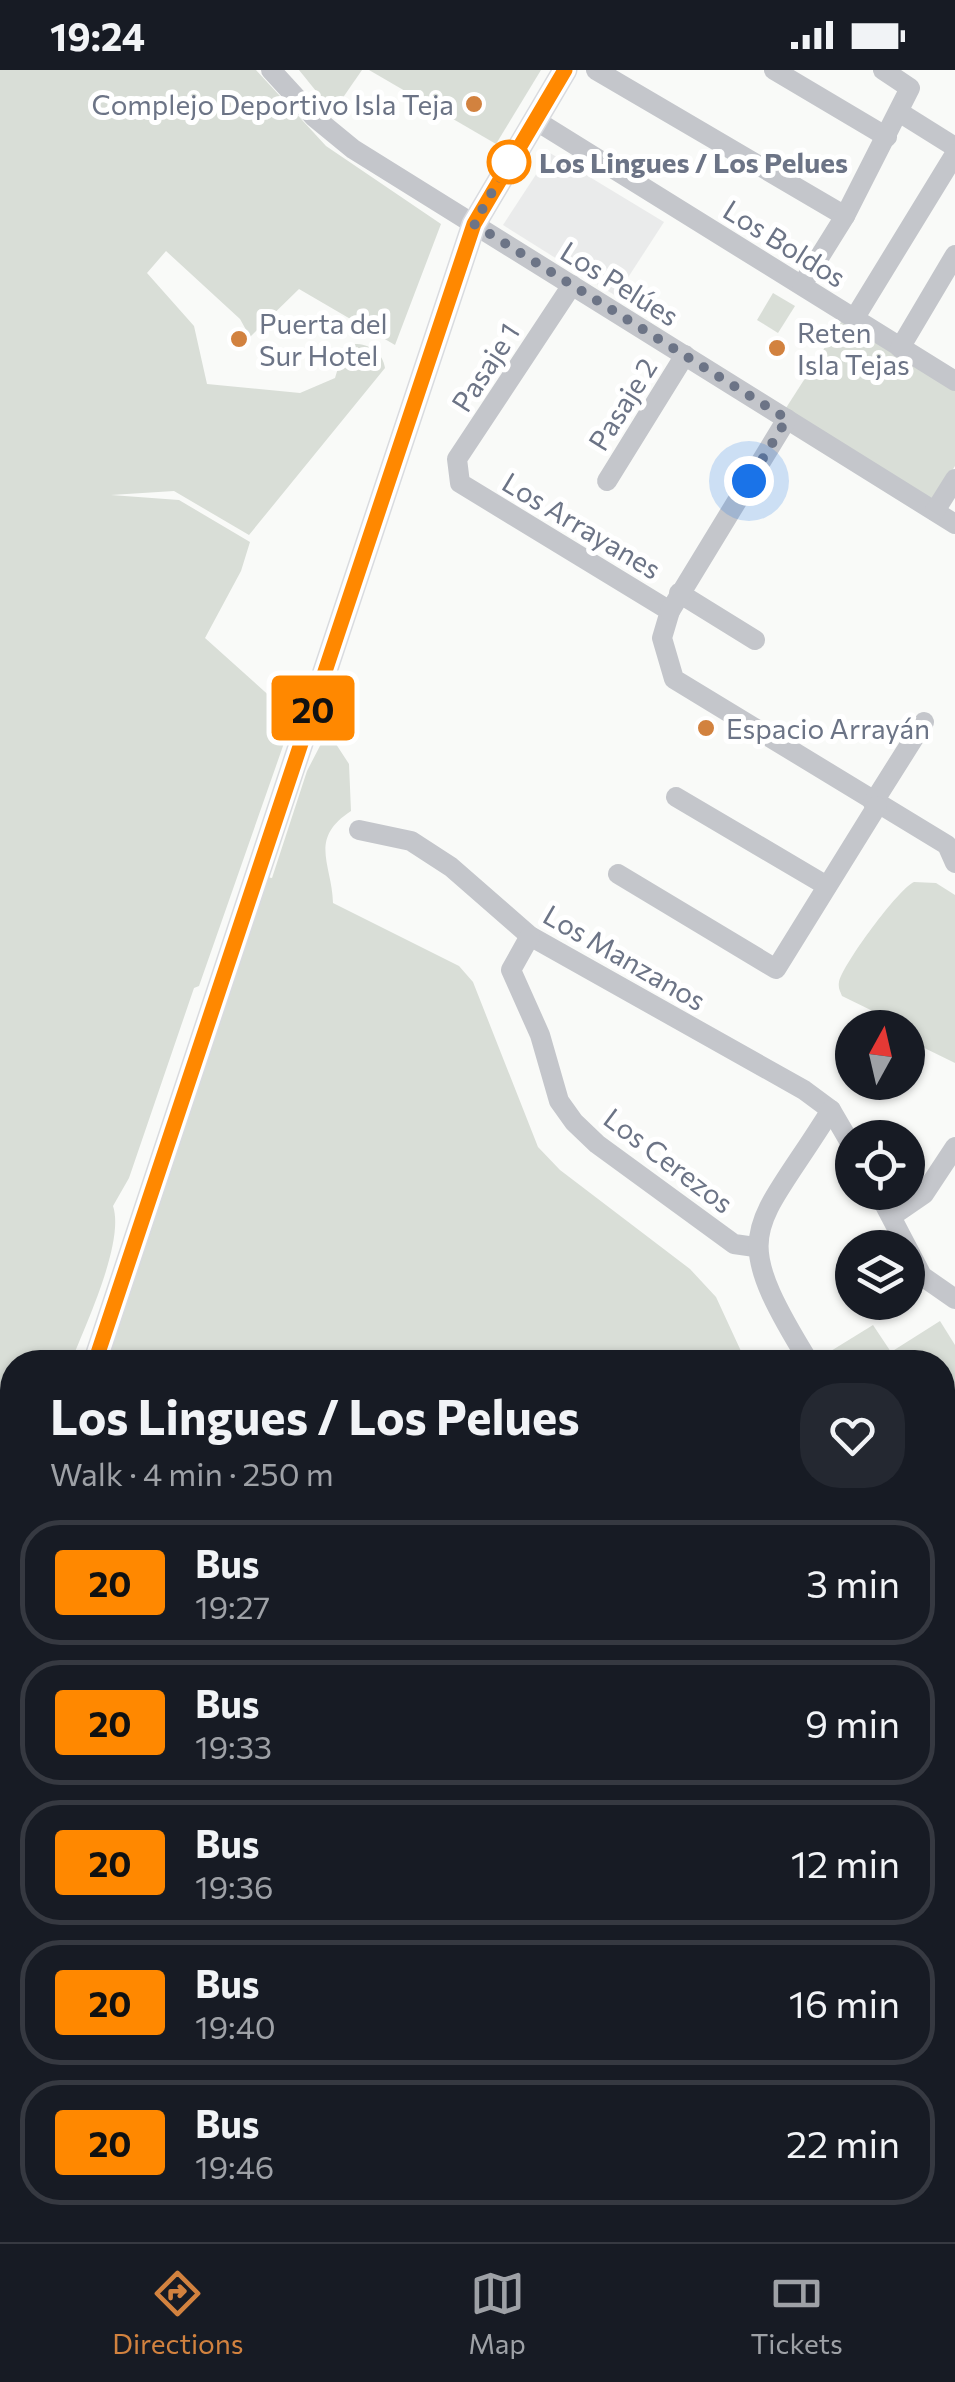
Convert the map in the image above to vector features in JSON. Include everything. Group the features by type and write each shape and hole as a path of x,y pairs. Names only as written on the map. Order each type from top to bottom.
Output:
{"main road":[{"path":"99,1350 474,224 565,70"}],"street":[{"name":"Los Pelúes","path":"271,70 314,116 353,148 955,524"},
{"path":"596,70 845,216"},
{"path":"774,70 887,137"},
{"path":"802,285 845,216 910,88 883,70"},
{"path":"854,319 955,151 899,112"},
{"name":"Los Boldos","path":"535,120 955,381"},
{"path":"900,348 955,255"},
{"name":"Pasaje 1","path":"460,483 458,460 572,285"},
{"name":"Pasaje 2","path":"606,482 684,355"},
{"path":"755,640 674,602 787,419"},
{"path":"935,512 955,479"},
{"name":"Los Arrayanes","path":"460,483 674,602 662,638 674,678 875,804 952,847"},
{"path":"618,874 776,969 924,722"},
{"path":"676,798 827,886"},
{"name":"Los Manzanos","path":"359,830 411,841 452,867 530,936 804,1090 831,1110 837,1120"},
{"name":"Los Cerezos","path":"530,936 511,970 540,1035 559,1102 597,1144 734,1244 756,1247"},
{"path":"802,1350 770,1299 756,1247 760,1220 831,1110"},
{"path":"892,1216 924,1194 955,1147"},
{"path":"888,1210 922,1276 955,1299"}],"shaded area":[{"path":"0,70 256,70 326,146 441,224 395,345 299,289 250,337 240,319 166,251 147,273 194,326 207,384 300,393 335,378 345,345 352,344 376,351 385,368 249,535 174,491 111,495 179,500 250,542 241,571 205,638 274,700 300,677 304,686 129,1178 113,1206 115,1222 109,1262 76,1350 0,1350"},
{"path":"299,70 362,70 333,112"},
{"name":"Complejo Deportivo Isla Teja","path":"369,70 541,70 496,144"},
{"path":"550,153 664,222 616,296 503,225"},
{"path":"773,293 795,306 778,333 757,320"},
{"path":"843,319 955,389 955,466 934,500 786,408"},
{"path":"323,740 334,741 349,764 351,811 338,821 326,842 333,903 459,966 473,982 538,1147 560,1170 690,1269 716,1297 740,1350 95,1350 266,877 272,878 307,771"},
{"path":"914,882 936,883 955,895 955,1063 925,1048 925,1010 871,1010 842,996 839,988 843,973 861,944"},
{"path":"940,1321 955,1345 955,1350 894,1350"},
{"path":"873,1325 890,1350 832,1350"}],"bus line":[{"name":"20","path":"99,1350 474,224 565,70"}],"place":[{"name":"Complejo Deportivo Isla Teja","path":"474,104"},
{"name":"Los Lingues / Los Pelues","path":"509,162"},
{"name":"Puerta del Sur Hotel","path":"239,339"},
{"name":"Reten Isla Tejas","path":"777,348"},
{"name":"Espacio Arrayán","path":"706,728"}],"route":[{"path":"509,162 474,224 787,419 749,481"}]}
